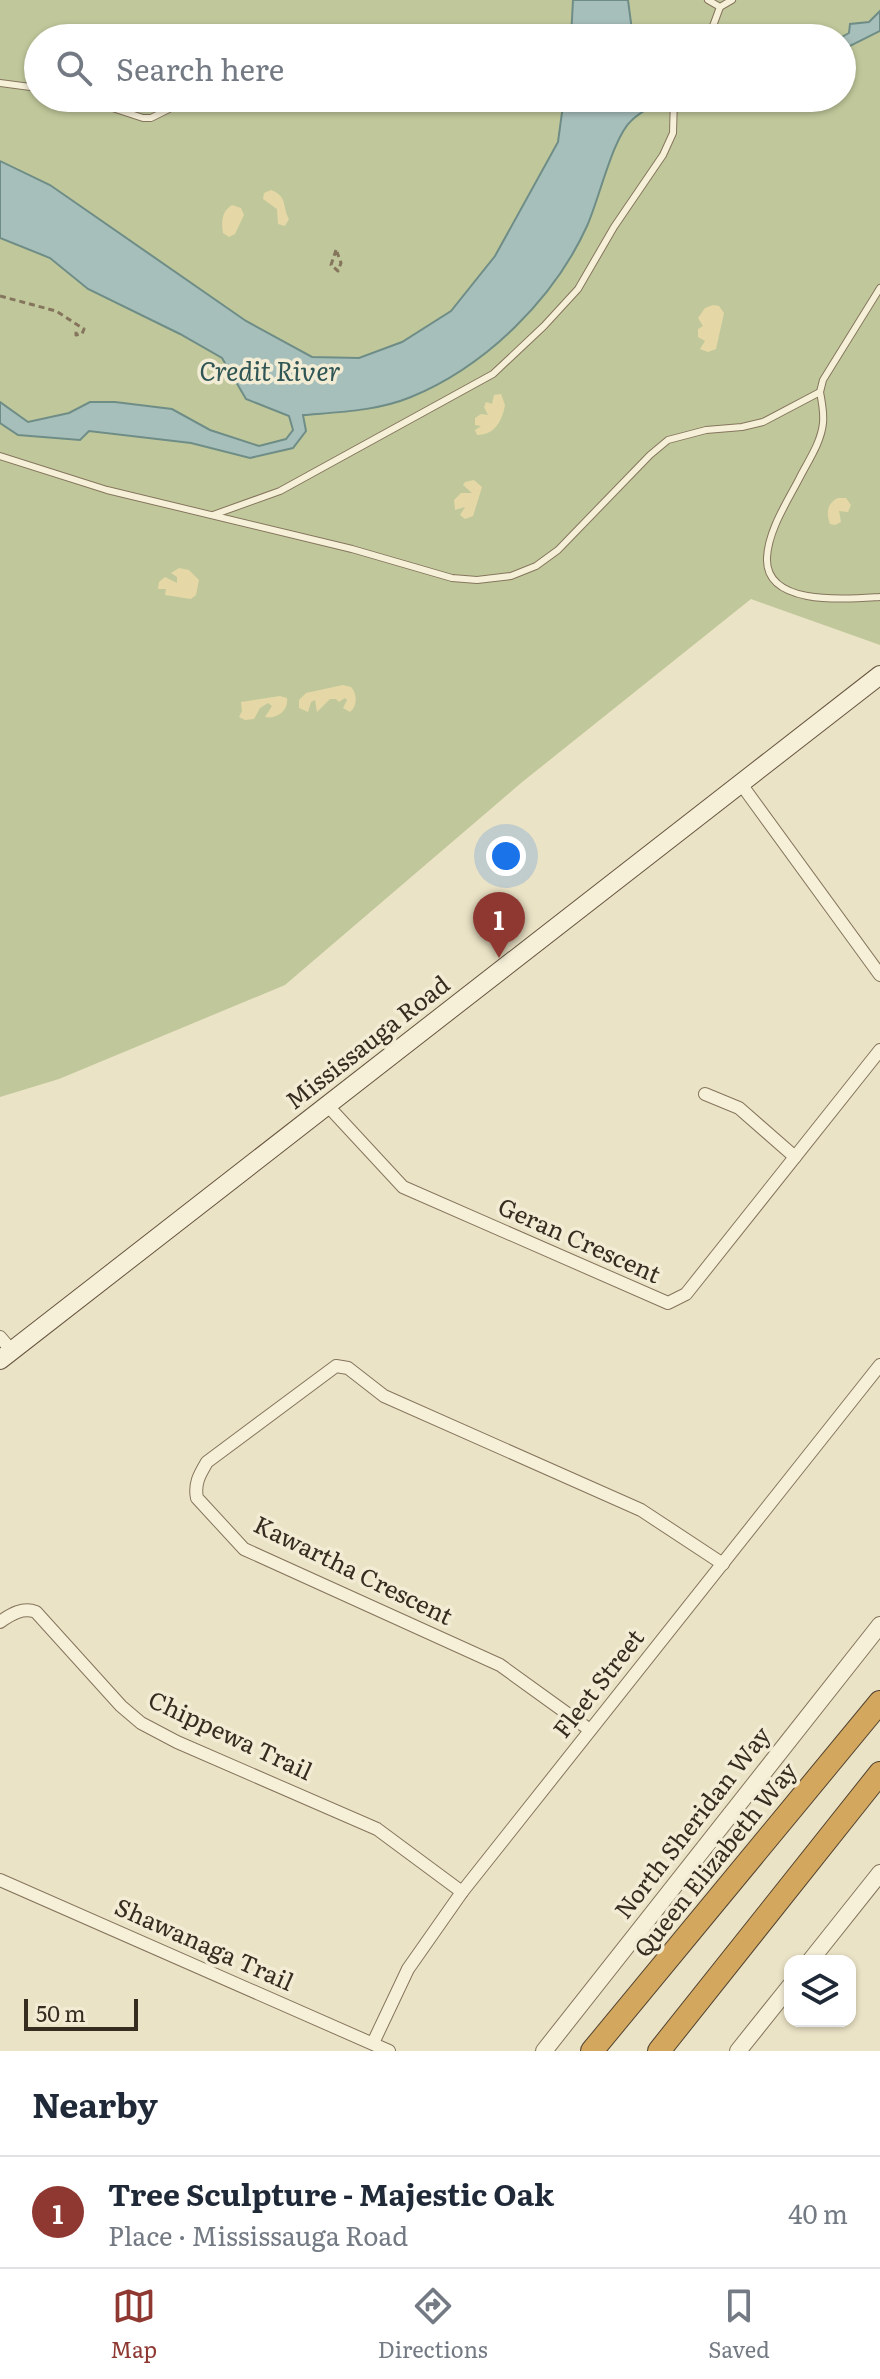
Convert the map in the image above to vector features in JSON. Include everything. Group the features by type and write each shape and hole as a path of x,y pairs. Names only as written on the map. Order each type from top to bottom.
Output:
{"highway":[{"name":"Queen Elizabeth Way","path":"592,2051 880,1702"},
{"path":"659,2051 880,1773"}],"main road":[{"name":"Mississauga Road","path":"4,1350 327,1105 880,675"}],"street":[{"path":"741,784 880,975"},
{"name":"Geran Crescent","path":"327,1105 403,1187 668,1303 686,1294 880,1050"},
{"path":"705,1094 739,1108 795,1157"},
{"name":"Fleet Street","path":"373,2043 408,1969 462,1892 880,1365"},
{"name":"Kawartha Crescent","path":"590,1730 500,1665 244,1549 197,1498 195,1489 198,1478 207,1462 336,1366 348,1368 384,1396 641,1510 723,1564"},
{"name":"Chippewa Trail","path":"0,1622 11,1614 29,1609 36,1612 121,1706 141,1723 177,1742 377,1829 462,1892"},
{"name":"North Sheridan Way","path":"544,2051 880,1625"},
{"path":"815,1955 880,1873"},
{"name":"Shawanaga Trail","path":"0,1880 389,2051"},
{"path":"738,2051 784,1994"}],"lane":[{"path":"708,0 720,7"},
{"path":"714,24 720,7 732,0"},
{"path":"0,83 24,86"},
{"path":"125,112 143,118 163,112"},
{"path":"212,515 280,491 493,374 578,289 614,227 663,155 673,133 674,112"},
{"path":"880,288 823,380 820,392 823,423 818,442 772,536 767,558 772,580 780,588 835,598 880,597"},
{"path":"0,456 107,490 352,549 452,578 477,580 511,576 536,566 558,550 668,440 706,430 763,422 820,392"}],"path":[{"path":"0,296 56,311 84,329 82,334 76,335 76,330"}],"green space":[{"path":"0,0 880,0 880,645 751,599 521,783 285,985 59,1079 0,1097"}],"sand":[{"path":"271,190 280,195 284,202 289,219 285,226 278,224 277,209 263,199 264,193"},
{"path":"232,205 241,208 244,215 235,234 229,237 223,233 222,220"},
{"path":"719,306 724,313 716,349 708,352 700,349 705,341 698,337 698,329 703,326 698,318 705,308"},
{"path":"501,394 505,405 500,422 489,433 477,435 475,430 481,426 475,425 475,418 481,414 488,415 484,407 486,402 492,404 494,395"},
{"path":"474,480 482,487 473,516 465,519 460,515 465,507 455,510 454,500 461,493 472,493 463,485"},
{"path":"838,498 846,498 851,505 848,512 839,511 841,522 830,524 828,509"},
{"path":"179,568 189,570 199,580 196,595 191,599 165,595 166,589 158,589 159,582 165,577 177,583 177,577 171,573"},
{"path":"343,685 351,687 355,696 350,712 343,708 345,698 339,702 330,699 317,712 315,700 311,702 308,712 299,708 299,700 306,693"},
{"path":"280,696 287,698 287,703 277,715 265,717 272,706 268,703 260,708 254,719 239,717 241,702"}],"water":[{"path":"573,0 628,0 631,24 572,24"},
{"path":"880,11 880,31 856,43 856,24 850,24 869,22"},
{"name":"Credit River","path":"562,112 643,112 625,128 587,226 556,279 537,304 491,349 439,384 385,405 303,415 306,431 293,448 250,458 191,443 89,431 80,440 18,435 0,423 0,402 28,422 69,413 90,402 115,402 172,409 210,430 259,446 286,439 293,430 289,416 246,399 222,358 88,289 50,258 0,238 0,161 50,185 246,321 312,357 359,358 402,342 451,311 495,256 558,142"}],"place":[{"name":"Tree Sculpture - Majestic Oak","path":"499,958"}]}
